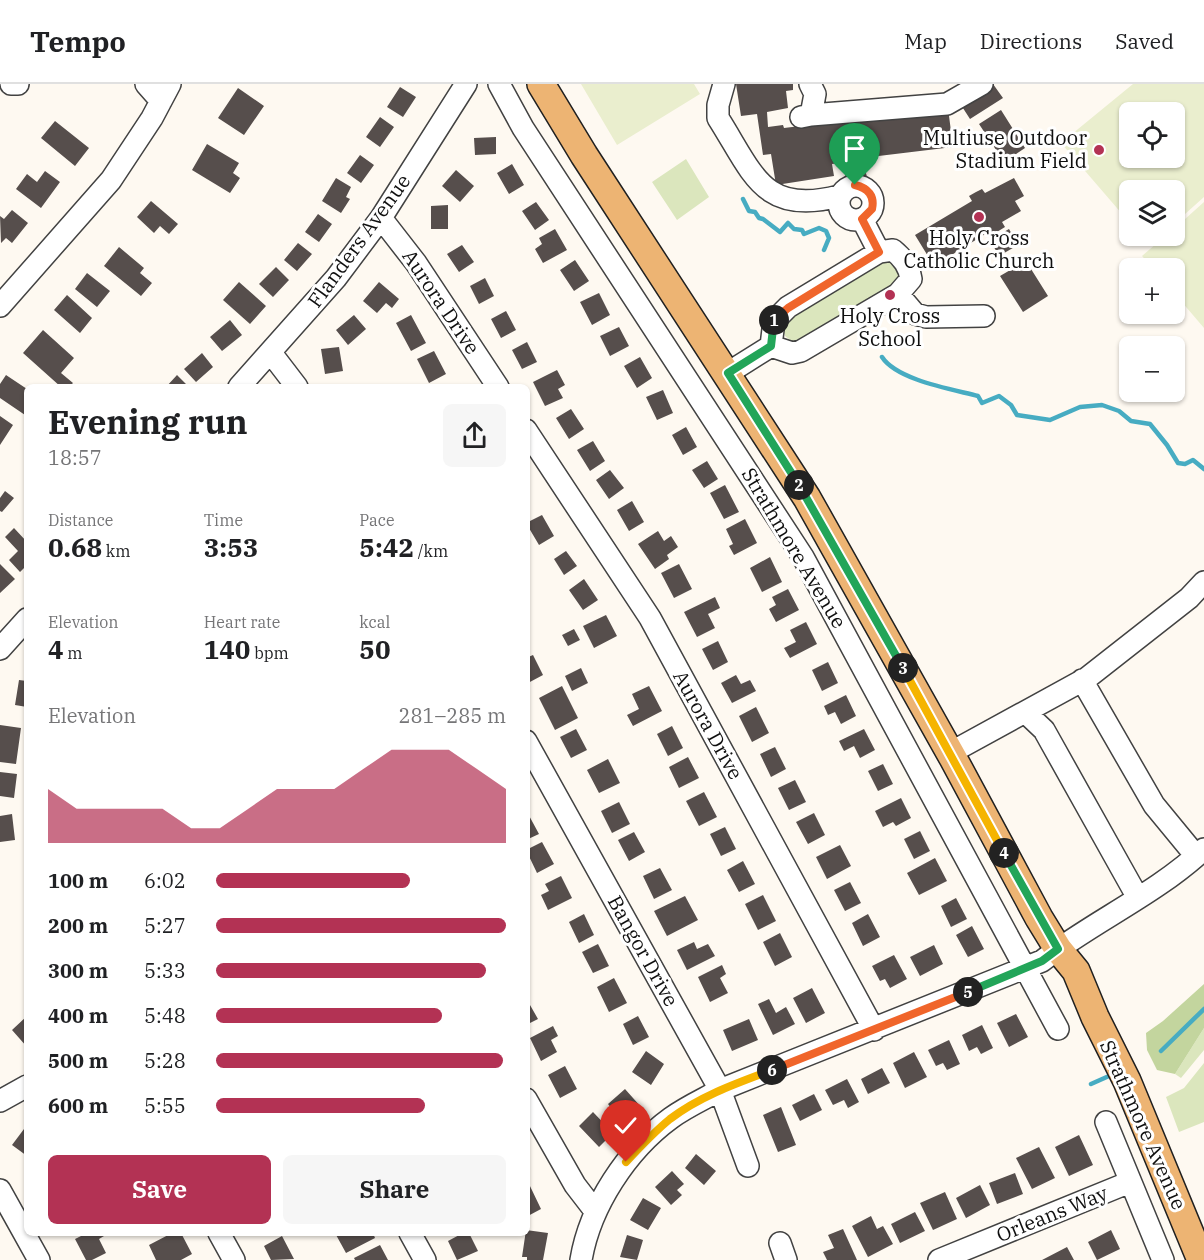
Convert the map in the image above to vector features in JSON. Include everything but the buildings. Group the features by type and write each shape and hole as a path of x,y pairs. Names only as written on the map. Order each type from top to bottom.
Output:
{"main road":[{"name":"Strathmore Avenue","path":"541,84 619,210 728,373 807,498 1058,949 1062,978 1081,1006 1095,1017 1127,1082 1201,1260"},
{"name":"Strathmore Avenue","path":"1190,1234 1195,1260"}],"street":[{"path":"11,84 18,84"},
{"path":"0,306 111,180 166,93 146,84"},
{"name":"Flanders Avenue","path":"242,384 336,279 381,218 466,84"},
{"name":"Strathmore Avenue","path":"499,84 523,128 803,557 1058,1029"},
{"path":"724,84 718,105 718,118 762,187 789,201 822,201 839,196 849,186 855,185 868,190 873,203 868,215 862,219 849,219 843,215 838,203 839,196"},
{"path":"810,84 815,94 806,116 947,104 982,84"},
{"name":"Aurora Drive","path":"381,218 416,263 496,384"},
{"path":"862,219 879,252"},
{"path":"893,250 902,257 910,271 911,279 898,294 801,351 792,353 771,346 774,321 788,308 879,252 893,250"},
{"path":"898,294 915,314 926,317 984,316"},
{"path":"728,373 771,346"},
{"path":"271,352 295,384"},
{"name":"Aurora Drive","path":"530,436 650,618 874,1030"},
{"path":"950,753 1082,680 1189,598 1204,582"},
{"path":"0,649 24,622"},
{"path":"581,1260 595,1211 626,1162 672,1118 720,1090 1042,961 1200,853 1154,805 1082,680"},
{"path":"1025,712 1044,730 1137,898"},
{"name":"Bangor Drive","path":"530,748 720,1090 748,1166"},
{"path":"0,1101 24,1088"},
{"path":"530,1106 575,1185 595,1211"},
{"name":"Strathmore Avenue","path":"1106,1122 1162,1260"},
{"name":"Orleans Way","path":"939,1260 1131,1182"},
{"path":"0,1190 24,1233"},
{"path":"26,1236 39,1260"},
{"path":"221,1236 234,1260"},
{"path":"412,1236 425,1260"}],"green space":[{"path":"581,84 694,84 700,94 617,145"},
{"name":"Multiuse Outdoor Stadium Field","path":"1133,84 1204,84 1204,197 1185,214 1185,180 1119,180 1119,210 1061,143"},
{"path":"686,159 709,197 677,220 652,182"},
{"path":"1204,202 1204,328 1185,306 1185,258 1144,258 1142,256 1154,246 1185,246 1185,219"},
{"path":"876,260 890,261 900,274 900,281 810,340 794,343 785,336 783,329 785,319"},
{"path":"1204,984 1204,1028 1175,1074 1157,1070 1147,1050 1146,1033 1163,1021"},
{"path":"1204,1028 1204,1050 1181,1078 1175,1074"},
{"path":"1204,1063 1204,1122 1179,1132 1166,1097 1184,1088"}],"waterway":[{"path":"743,199 749,211 755,212 759,218 780,232 788,223 794,229 802,230 804,234 819,228 826,231 829,238 824,250"},
{"path":"882,357 889,365 912,378 978,396 982,403 999,396 1011,405 1017,415 1050,420 1080,407 1102,405 1119,411 1131,421 1150,424 1178,463 1185,464 1193,460 1204,469"},
{"path":"1161,1051 1204,1009"},
{"path":"1091,1084 1109,1076"}],"place":[{"name":"Multiuse Outdoor Stadium Field","path":"1099,150"},
{"name":"Holy Cross Catholic Church","path":"979,217"},
{"name":"Holy Cross School","path":"890,295"}],"route":[{"path":"626,1162 672,1118 720,1090 1024,969 1042,961 1058,949 807,498 728,373 771,346 774,321 788,308 879,252 862,219 872,209 872,196 862,186 855,185"}]}
